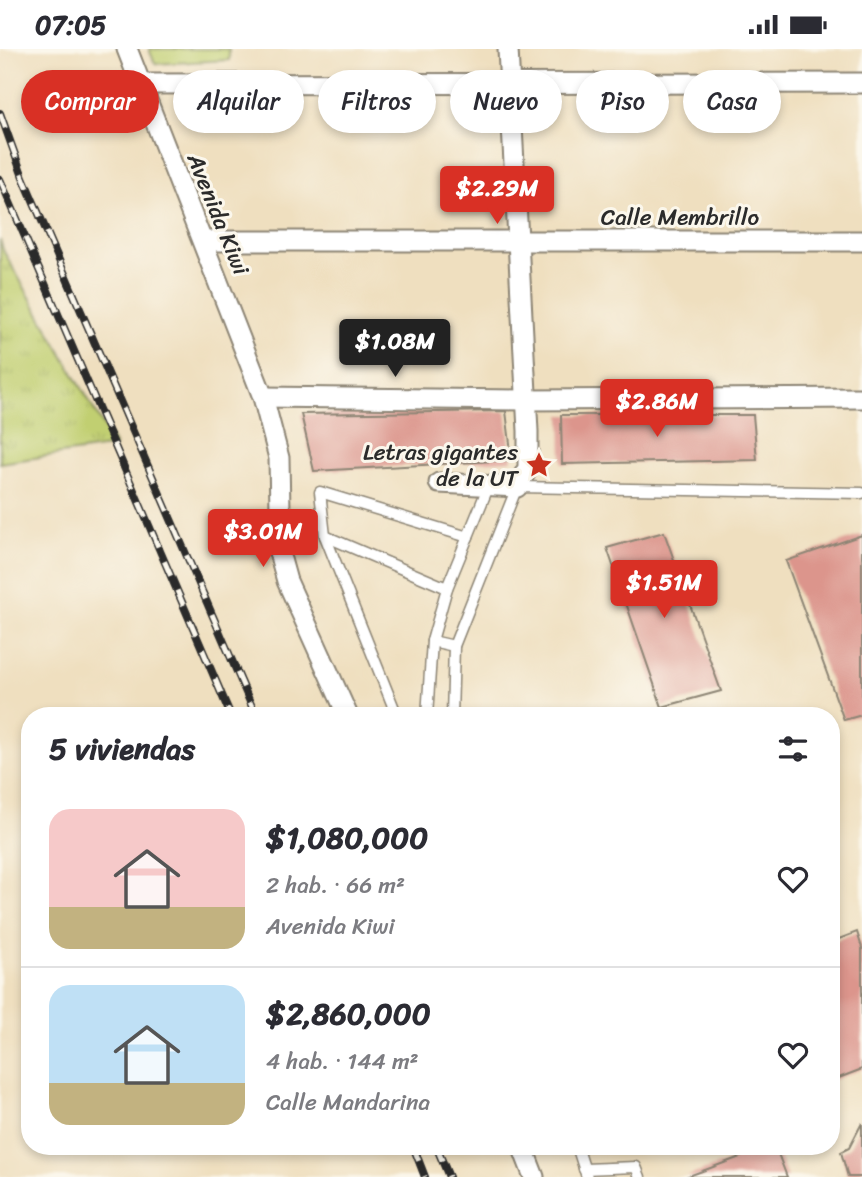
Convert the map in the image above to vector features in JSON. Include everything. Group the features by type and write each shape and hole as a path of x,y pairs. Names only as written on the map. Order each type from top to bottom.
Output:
{"street":[{"name":"Avenida Kiwi","path":"127,49 135,70"},
{"path":"508,49 509,70"},
{"path":"562,84 862,83"},
{"path":"159,85 450,84"},
{"name":"Avenida Kiwi","path":"159,130 263,397 279,457 280,510 277,545 287,581 344,707"},
{"path":"439,482 517,487 528,468 512,133"},
{"name":"Calle Membrillo","path":"203,241 862,241"},
{"path":"263,397 527,401 862,398"},
{"path":"525,1155 534,1177"}],"lane":[{"path":"428,707 432,641 447,588 489,485"},
{"path":"452,707 454,646 517,487 862,493"},
{"path":"393,707 325,536 320,492 468,537"},
{"path":"325,536 447,588"},
{"path":"432,641 454,646"},
{"path":"580,1155 586,1173 636,1167 640,1177"}],"green space":[{"path":"149,49 229,49 229,60 155,64"},
{"path":"0,240 4,252 115,446 0,463"}],"building":[{"path":"506,411 512,460 314,471 301,414"},
{"path":"561,415 753,415 757,460 562,464"},
{"path":"664,532 721,691 662,707 607,548"},
{"path":"862,535 862,715 844,720 786,561"},
{"path":"857,932 862,948 862,1069 840,1078 840,939"},
{"path":"862,1123 862,1177 848,1177 841,1152 849,1148"},
{"path":"746,1155 778,1155 787,1177 686,1177"}],"railway":[{"path":"0,113 23,177 252,707"},
{"path":"0,179 227,707"},
{"path":"416,1155 425,1177"},
{"path":"440,1155 449,1177"}],"place":[{"name":"Letras gigantes de la UT","path":"539,465"}]}
